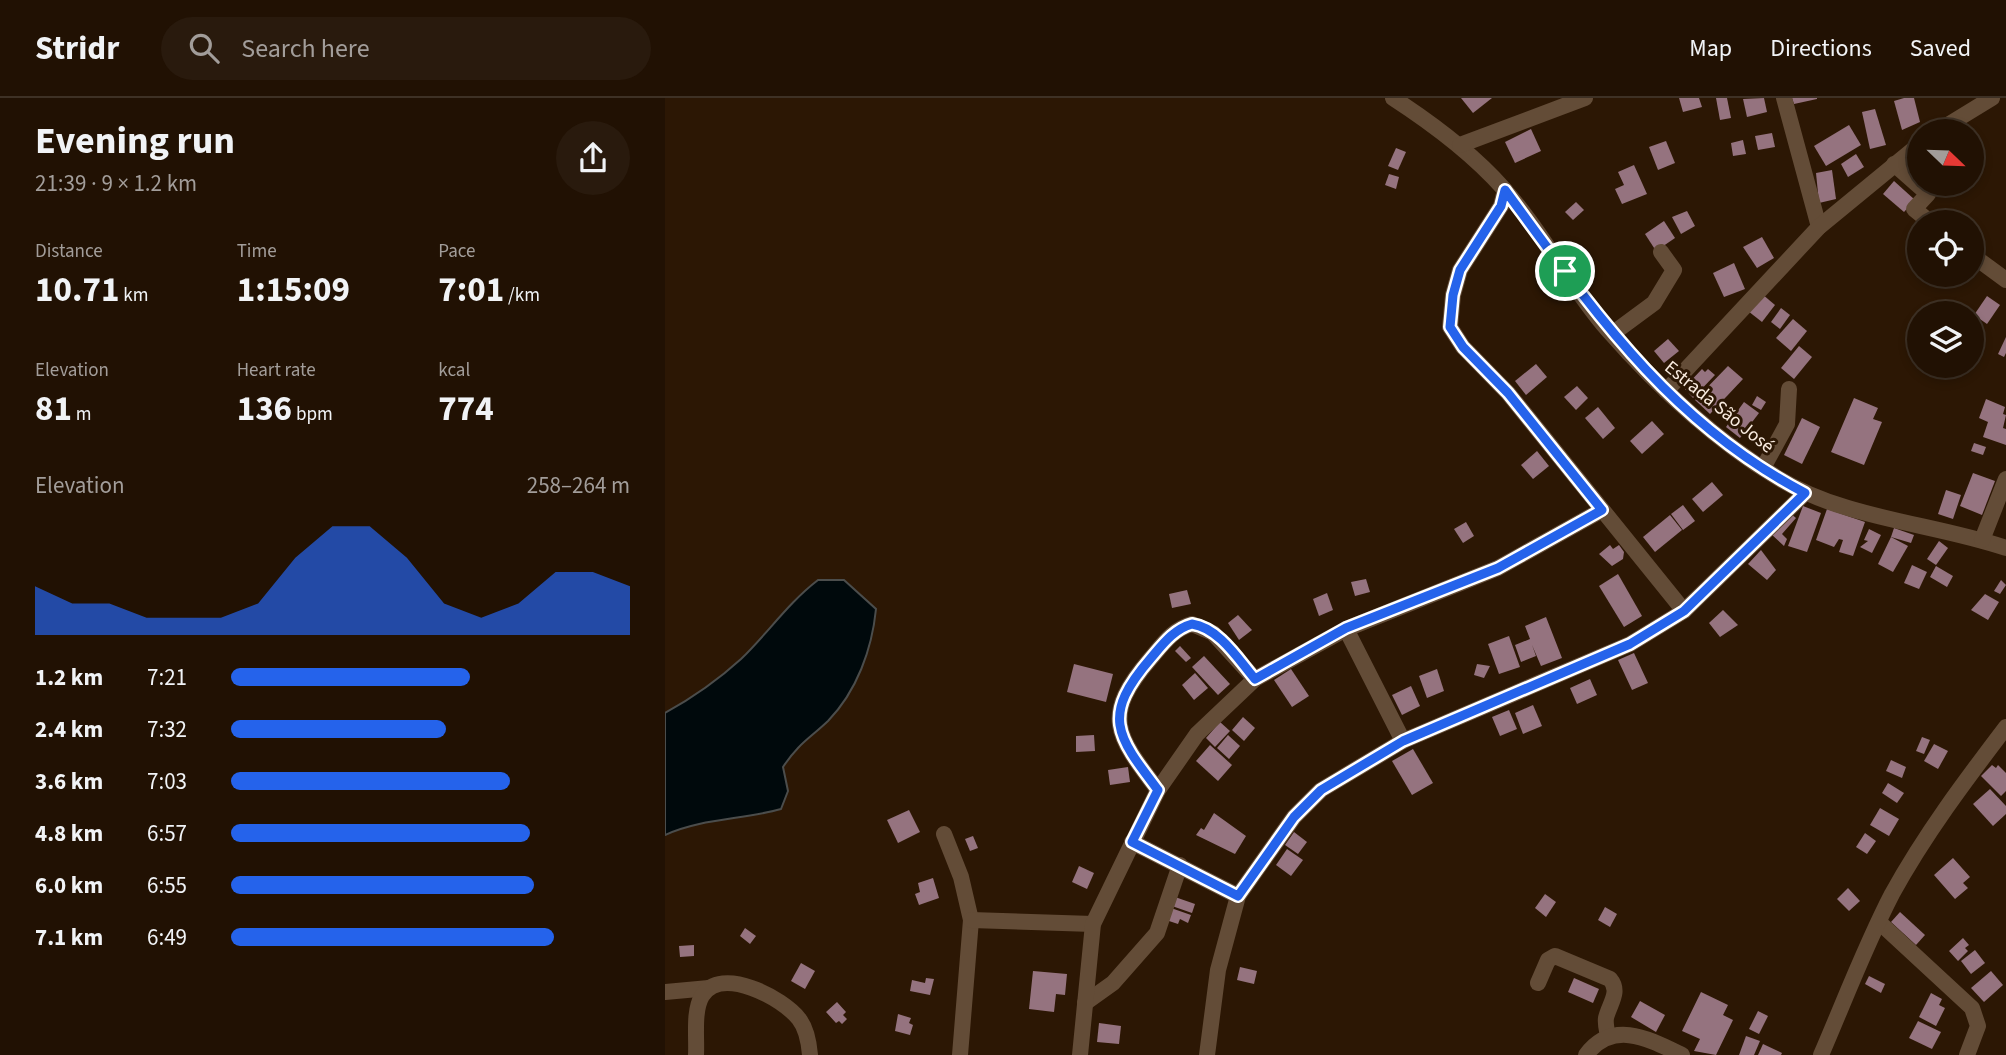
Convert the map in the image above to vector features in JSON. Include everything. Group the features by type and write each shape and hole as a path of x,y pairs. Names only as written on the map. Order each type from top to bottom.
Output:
{"street":[{"name":"Estrada São José","path":"1393,98 1460,145 1505,190 1612,334 1692,415 1763,468 1805,493 2006,548"},
{"path":"1460,145 1585,98"},
{"path":"1784,98 1819,227"},
{"path":"1958,119 1992,98"},
{"path":"1666,391 1819,227 1907,154"},
{"path":"1894,164 1928,194 1915,210"},
{"path":"1505,190 1501,206 1460,270 1453,295 1450,327 1463,347 1508,393 1684,611"},
{"path":"1612,334 1654,303 1674,271 1661,251"},
{"path":"1984,264 2006,280"},
{"path":"1763,468 1787,424 1789,389"},
{"path":"1982,540 2006,479"},
{"path":"1207,1055 1218,970 1238,896 1294,817 1321,790 1403,741 1630,644 1684,611 1805,493"},
{"path":"1080,1055 1093,923 1158,790 1197,734 1255,679 1346,628 1498,568 1602,510"},
{"path":"1158,790 1123,740 1119,715 1126,689 1162,645 1185,626 1204,626 1226,645 1255,679"},
{"path":"1346,628 1403,741"},
{"path":"1821,1055 1879,922 1909,864 1950,800 2006,727"},
{"path":"944,834 961,877 971,920 960,1055"},
{"path":"1132,842 1238,896"},
{"path":"1085,1003 1113,983 1157,933 1180,866"},
{"path":"971,920 1093,923"},
{"path":"1879,922 1972,1008 1978,1026 1966,1055"},
{"path":"1538,983 1548,960 1555,956 1610,979 1615,985 1615,993 1605,1021 1608,1036"},
{"path":"665,992 709,988 726,983 745,986 767,995 800,1020 809,1040 810,1055"},
{"path":"697,1055 699,1001 709,988"},
{"path":"1586,1055 1593,1046 1608,1036 1633,1034 1682,1055"}],"shaded area":[{"path":"818,580 844,580 876,609 874,624 867,654 847,696 828,721 799,747 783,767 788,791 781,809 694,825 665,835 665,713 732,667 797,598"}],"building":[{"path":"1461,98 1492,98 1473,113"},
{"path":"1679,98 1699,98 1702,107 1683,112"},
{"path":"1716,98 1727,98 1731,118 1720,120"},
{"path":"1764,98 1767,112 1747,117 1743,99"},
{"path":"1792,98 1817,98 1817,99 1794,104"},
{"path":"1914,98 1919,119 1907,119 1907,128 1902,130 1894,101"},
{"path":"1875,109 1886,145 1870,149 1862,112"},
{"path":"1849,125 1861,145 1826,166 1814,146"},
{"path":"1531,129 1541,151 1515,163 1505,142"},
{"path":"1772,133 1775,147 1758,150 1755,136"},
{"path":"1743,140 1746,154 1733,156 1731,143"},
{"path":"1666,141 1675,163 1658,170 1649,147"},
{"path":"1396,148 1406,152 1398,170 1388,166"},
{"path":"1856,154 1864,167 1848,177 1841,164"},
{"path":"1634,165 1647,194 1622,204 1615,189 1624,185 1618,172"},
{"path":"1832,170 1836,199 1819,203 1816,173"},
{"path":"1389,174 1399,177 1396,189 1385,185"},
{"path":"1894,181 1907,193 1907,196 1915,200 1904,212 1883,194"},
{"path":"1576,202 1584,210 1573,220 1565,212"},
{"path":"1687,211 1695,226 1681,234 1672,217"},
{"path":"1664,221 1675,238 1656,251 1645,234"},
{"path":"1762,237 1774,258 1757,268 1743,247"},
{"path":"1734,263 1745,289 1724,297 1713,273"},
{"path":"1762,294 1775,305 1762,322 1748,311"},
{"path":"1987,296 2000,305 1987,324 1984,322 1984,301"},
{"path":"1781,308 1790,315 1780,329 1771,322"},
{"path":"1793,319 1807,331 1791,351 1776,338"},
{"path":"2006,337 2006,353 2004,357 1998,354"},
{"path":"1668,339 1679,351 1664,363 1654,351"},
{"path":"1799,346 1812,357 1794,379 1781,368"},
{"path":"1536,364 1547,377 1526,395 1515,381"},
{"path":"1728,366 1743,379 1710,414 1695,400"},
{"path":"1702,369 1705,372 1708,369 1715,375 1693,398 1684,388"},
{"path":"1577,386 1588,398 1576,410 1564,397"},
{"path":"1757,396 1766,402 1761,410 1752,405"},
{"path":"1854,398 1878,408 1873,419 1882,422 1864,465 1831,452"},
{"path":"1986,399 2005,407 2003,428 2006,429 2006,445 1983,437 1988,422 1979,418"},
{"path":"1744,402 1759,413 1740,438 1726,427"},
{"path":"1598,407 1615,428 1603,439 1585,418"},
{"path":"1802,418 1820,427 1802,464 1784,455"},
{"path":"1652,421 1664,434 1642,454 1630,441"},
{"path":"1974,443 1986,447 1983,455 1971,451"},
{"path":"1537,451 1549,466 1533,479 1521,465"},
{"path":"1973,473 1995,481 1982,515 1960,506"},
{"path":"1712,482 1723,495 1703,512 1692,499"},
{"path":"1946,490 1961,495 1953,519 1938,514"},
{"path":"1683,505 1695,521 1683,530 1671,514"},
{"path":"1803,506 1821,513 1807,552 1788,546"},
{"path":"1827,509 1865,522 1853,556 1839,552 1843,540 1839,539 1834,547 1816,540"},
{"path":"1789,512 1796,518 1782,534 1787,539 1784,546 1771,534"},
{"path":"1670,515 1682,530 1655,552 1643,537"},
{"path":"1466,522 1474,536 1463,543 1454,529"},
{"path":"1894,528 1914,535 1911,543 1891,537"},
{"path":"1869,529 1881,535 1872,553 1860,547 1868,541 1864,540"},
{"path":"1891,537 1908,546 1893,572 1878,564"},
{"path":"1939,541 1948,548 1936,565 1927,559"},
{"path":"1610,545 1613,549 1619,545 1624,552 1623,559 1612,566 1599,554"},
{"path":"1761,550 1776,570 1767,580 1748,564"},
{"path":"1912,565 1927,572 1919,589 1904,583"},
{"path":"1936,566 1953,576 1947,587 1930,577"},
{"path":"1618,574 1642,616 1624,627 1599,586"},
{"path":"1366,579 1370,592 1355,596 1351,582"},
{"path":"2001,580 2006,585 2000,594 1994,591"},
{"path":"1187,590 1191,604 1172,608 1169,594"},
{"path":"1327,593 1333,610 1319,616 1313,599"},
{"path":"1985,594 1999,602 1988,620 1971,610"},
{"path":"1723,610 1738,625 1720,637 1709,623"},
{"path":"1238,615 1252,630 1239,640 1228,623"},
{"path":"1546,617 1562,658 1541,666 1532,645 1536,656 1521,662 1515,645 1530,639 1525,626"},
{"path":"1509,636 1520,667 1499,674 1488,644"},
{"path":"1180,646 1191,658 1186,662 1175,651"},
{"path":"1634,653 1648,683 1632,690 1618,660"},
{"path":"1204,656 1230,684 1218,695 1192,667"},
{"path":"1074,664 1113,674 1106,702 1067,692"},
{"path":"1477,664 1490,666 1484,678 1474,675"},
{"path":"1291,669 1309,696 1292,707 1274,680"},
{"path":"1437,669 1444,691 1427,698 1419,676"},
{"path":"1195,673 1208,688 1194,700 1182,685"},
{"path":"1590,679 1597,695 1577,704 1570,688"},
{"path":"1411,686 1420,706 1402,715 1392,695"},
{"path":"1533,705 1542,726 1523,734 1515,713"},
{"path":"1509,710 1517,729 1500,736 1492,717"},
{"path":"1243,717 1255,728 1244,741 1232,730"},
{"path":"1220,722 1230,731 1215,747 1206,738"},
{"path":"1094,735 1095,751 1076,752 1076,736"},
{"path":"1228,735 1240,746 1229,759 1217,748"},
{"path":"1922,737 1930,740 1924,754 1916,751"},
{"path":"1934,744 1948,751 1938,769 1924,761"},
{"path":"1210,745 1232,765 1218,781 1196,761"},
{"path":"1413,749 1433,783 1412,795 1392,761"},
{"path":"1891,760 1906,767 1902,778 1886,771"},
{"path":"1992,765 1996,768 1998,765 2006,773 2006,791 2001,796 1981,776"},
{"path":"1128,767 1130,782 1110,785 1108,770"},
{"path":"1888,783 1904,793 1897,803 1882,793"},
{"path":"1990,789 2006,806 2006,814 1993,826 1973,804"},
{"path":"1880,808 1899,819 1889,836 1870,825"},
{"path":"909,810 920,832 898,843 887,820"},
{"path":"1214,813 1246,836 1235,854 1196,835 1201,828 1204,830"},
{"path":"1294,832 1307,842 1298,854 1285,845"},
{"path":"1865,833 1876,841 1867,854 1856,847"},
{"path":"973,836 978,848 970,851 965,839"},
{"path":"1287,849 1303,860 1291,876 1276,865"},
{"path":"1953,858 1970,877 1963,883 1968,888 1955,899 1934,875"},
{"path":"1079,866 1094,873 1087,889 1072,882"},
{"path":"933,878 939,898 919,905 915,894 920,892 918,883"},
{"path":"1848,888 1860,901 1849,911 1837,899"},
{"path":"1545,894 1556,902 1546,917 1535,908"},
{"path":"1175,897 1195,904 1192,913 1172,906"},
{"path":"1605,907 1617,914 1610,927 1598,920"},
{"path":"1171,908 1191,915 1188,923 1180,919 1178,924 1166,920"},
{"path":"1900,912 1925,935 1916,945 1891,922"},
{"path":"745,928 756,936 750,944 740,936"},
{"path":"1963,938 1969,945 1965,948 1968,951 1958,961 1949,951"},
{"path":"694,945 694,956 680,957 679,946"},
{"path":"1975,950 1985,963 1971,974 1961,961"},
{"path":"801,963 815,971 805,989 791,981"},
{"path":"1240,967 1257,971 1254,984 1237,980"},
{"path":"1033,971 1067,974 1065,995 1056,994 1054,1012 1029,1009"},
{"path":"1991,971 2003,985 1984,1002 1971,988"},
{"path":"1869,976 1885,984 1881,993 1865,984"},
{"path":"926,978 934,979 930,995 910,991 912,980 925,983"},
{"path":"1574,978 1599,989 1593,1003 1568,992"},
{"path":"1701,992 1728,1005 1723,1015 1733,1020 1716,1055 1694,1051 1700,1039 1682,1031"},
{"path":"1931,993 1942,999 1939,1005 1945,1008 1936,1026 1919,1017"},
{"path":"1640,1001 1665,1015 1656,1032 1631,1017"},
{"path":"837,1002 846,1012 843,1015 847,1019 842,1024 839,1021 836,1023 826,1012"},
{"path":"1758,1011 1768,1016 1759,1034 1749,1029"},
{"path":"898,1014 911,1018 909,1023 913,1025 910,1035 895,1031"},
{"path":"1918,1021 1941,1032 1932,1049 1909,1038"},
{"path":"1099,1023 1121,1026 1119,1044 1097,1042"},
{"path":"1746,1036 1760,1041 1754,1055 1739,1055"},
{"path":"1763,1044 1782,1053 1781,1055 1758,1055"}],"route":[{"path":"1505,190 1565,271 1607,328 1651,378 1692,415 1755,464 1805,493 1684,611 1630,644 1403,741 1347,772 1321,790 1294,817 1238,896 1132,842 1158,790 1123,740 1119,715 1121,702 1126,689 1139,672 1176,631 1192,624 1204,626 1226,645 1255,679 1346,628 1498,568 1602,510 1508,393 1463,347 1450,327 1453,295 1460,270 1501,206 1505,190"}]}
